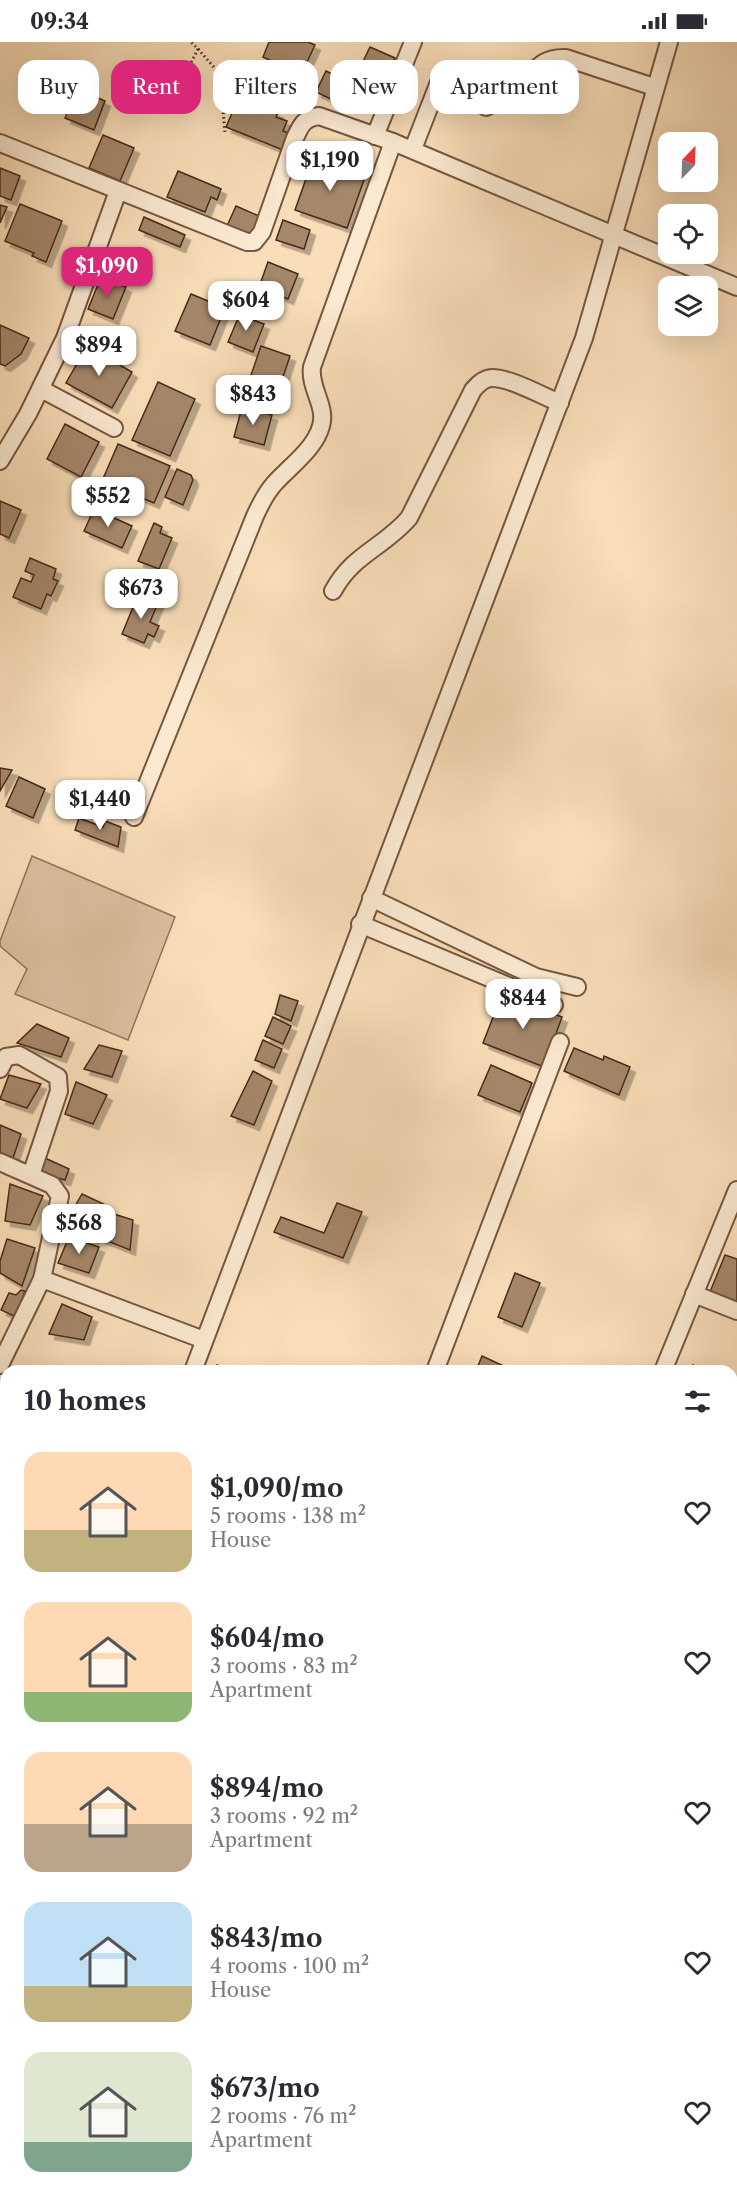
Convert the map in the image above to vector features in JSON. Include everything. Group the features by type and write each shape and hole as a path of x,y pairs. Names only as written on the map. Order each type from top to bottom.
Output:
{"street":[{"path":"375,136 413,42"},
{"path":"195,1365 360,924 584,339 654,87 669,42"},
{"path":"544,60 556,50 566,58 654,87"},
{"path":"413,149 430,105"},
{"path":"0,143 236,239 254,242 262,232 302,124 309,117 319,116 413,149 612,236 737,287"},
{"path":"134,817 257,510 274,484 300,456 321,427 322,413 310,379 312,367 393,142"},
{"path":"0,461 41,389 65,338 118,191"},
{"path":"333,591 349,566 395,535 409,518 473,390 481,381 492,377 560,403"},
{"path":"41,389 114,428"},
{"path":"371,898 536,977 577,987"},
{"path":"360,924 554,1005"},
{"path":"437,1365 560,1042"},
{"path":"0,1069 6,1057 19,1055 54,1073 60,1083 31,1176"},
{"path":"0,1162 52,1185 60,1196 42,1279 0,1365"},
{"path":"665,1365 737,1190"},
{"path":"42,1279 204,1340"},
{"path":"694,1294 737,1311"}],"path":[{"path":"191,42 220,75 225,134"},
{"path":"192,60 198,49"}],"shaded area":[{"path":"32,856 175,917 128,1040 15,994 27,969 0,946 0,941"}],"building":[{"path":"269,42 308,42 315,45 308,60 269,60 263,57"},
{"path":"370,47 395,58 394,60 364,60"},
{"path":"326,71 330,73 330,99 318,93"},
{"path":"99,98 105,101 94,130 65,118 67,114 99,114"},
{"path":"232,114 278,114 276,117 287,121 283,131 289,133 283,150 226,127"},
{"path":"103,135 134,148 120,181 89,168"},
{"path":"314,156 366,174 347,228 295,210"},
{"path":"0,168 20,176 11,200 0,196"},
{"path":"178,171 221,189 217,200 211,197 205,212 167,197"},
{"path":"20,204 62,221 46,262 32,256 34,253 5,241"},
{"path":"0,205 7,207 0,223"},
{"path":"236,206 259,216 251,236 227,226"},
{"path":"144,217 185,235 180,247 139,230"},
{"path":"283,220 310,230 304,249 276,240"},
{"path":"268,262 298,274 288,299 259,287"},
{"path":"101,277 126,287 113,319 88,309"},
{"path":"191,294 225,308 210,345 175,331"},
{"path":"242,309 252,313 250,319 264,324 253,352 228,342"},
{"path":"0,325 29,338 21,354 5,366 0,364"},
{"path":"87,346 132,372 112,408 66,383"},
{"path":"261,346 290,356 279,389 250,378"},
{"path":"158,382 195,399 170,456 132,440"},
{"path":"242,407 272,415 264,445 234,437"},
{"path":"65,424 99,442 81,477 47,459"},
{"path":"118,444 170,466 154,503 102,481"},
{"path":"177,469 191,475 193,480 183,505 165,497"},
{"path":"0,501 21,510 9,538 0,534"},
{"path":"94,509 132,526 122,548 84,531"},
{"path":"154,523 162,527 160,533 172,538 159,569 138,561"},
{"path":"30,558 56,569 53,579 58,581 51,596 47,594 41,609 13,597 21,578 31,582 34,575 25,571"},
{"path":"138,595 158,603 150,622 159,626 154,637 148,634 144,643 122,634"},
{"path":"0,768 12,770 0,791"},
{"path":"19,777 45,789 33,818 6,806"},
{"path":"79,818 103,827 105,821 121,827 118,847 75,830"},
{"path":"502,994 562,1017 544,1067 483,1043"},
{"path":"280,995 298,1001 291,1021 275,1014"},
{"path":"273,1017 291,1026 283,1044 265,1036"},
{"path":"37,1024 69,1038 61,1057 17,1043"},
{"path":"263,1040 282,1049 274,1068 255,1060"},
{"path":"99,1045 122,1051 112,1077 84,1069"},
{"path":"574,1048 603,1060 604,1056 630,1067 619,1095 564,1071"},
{"path":"491,1065 532,1083 520,1112 478,1095"},
{"path":"253,1071 272,1081 254,1125 231,1116"},
{"path":"9,1075 41,1084 27,1108 0,1099"},
{"path":"76,1082 107,1095 93,1124 65,1114"},
{"path":"0,1125 21,1134 13,1158 0,1153"},
{"path":"45,1158 69,1169 65,1180 39,1173"},
{"path":"10,1184 43,1196 30,1225 5,1221"},
{"path":"82,1194 108,1206 93,1238 63,1227"},
{"path":"337,1203 362,1212 343,1258 274,1232 281,1217 324,1233"},
{"path":"114,1214 133,1220 130,1250 100,1238"},
{"path":"69,1237 99,1247 89,1273 58,1263"},
{"path":"7,1239 35,1248 22,1286 0,1273 0,1261"},
{"path":"725,1255 737,1259 737,1302 710,1292"},
{"path":"515,1273 540,1283 522,1327 498,1317"},
{"path":"21,1290 25,1291 16,1317 1,1310 9,1293 16,1295"},
{"path":"62,1304 92,1317 84,1340 49,1334"},
{"path":"482,1356 502,1365 478,1365"}]}
